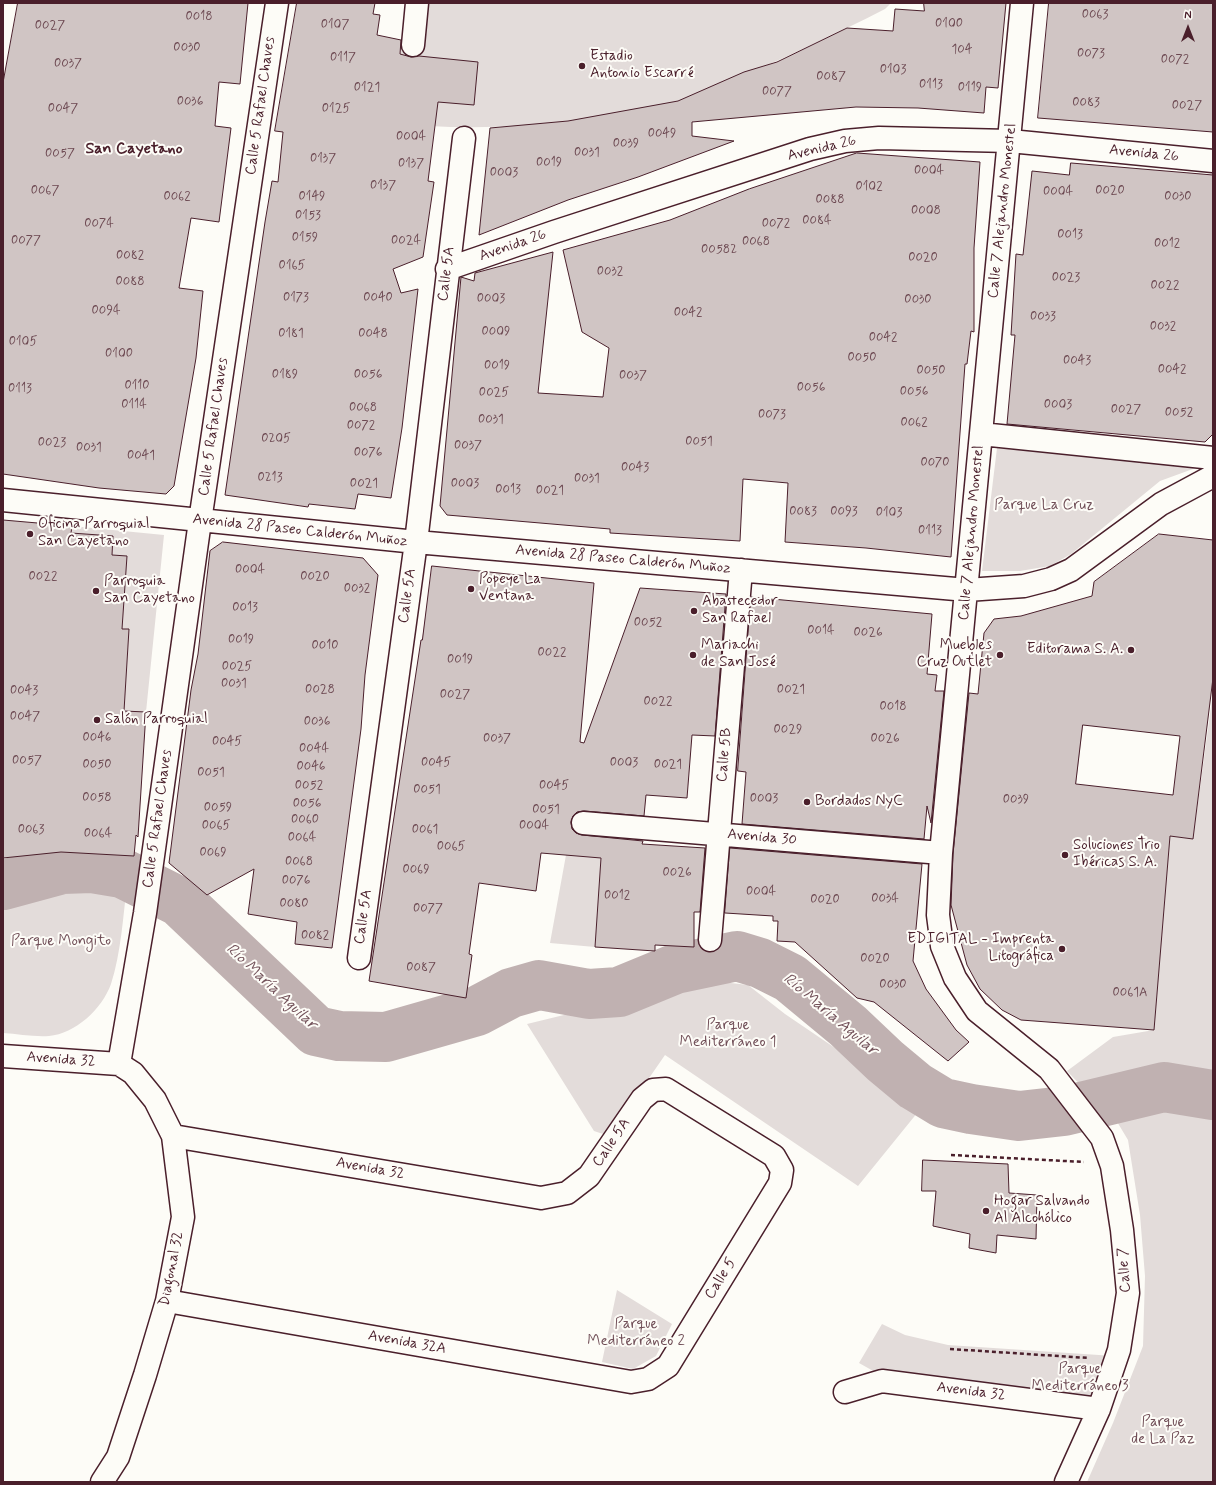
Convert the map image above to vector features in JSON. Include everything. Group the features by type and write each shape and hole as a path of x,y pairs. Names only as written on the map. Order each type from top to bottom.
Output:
{"street":[{"name":"Calle 5 Rafael Chaves","path":"119,1064 145,913 200,521 277,3"},
{"path":"413,45 417,3"},
{"name":"Calle 7 Alejandro Monestel","path":"1022,3 941,853 938,915 942,946 955,978 977,1010 1049,1069"},
{"name":"Calle 5A","path":"358,958 416,542 447,269 464,138"},
{"name":"Avenida 26","path":"447,269 810,149 845,141 879,138 1010,141 1213,161"},
{"path":"981,434 1213,458"},
{"name":"Avenida 28 Paseo Calderón Muñoz","path":"3,500 416,542 967,590 1024,586 1051,580 1071,570 1161,504 1213,476"},
{"name":"Calle 5B","path":"710,940 741,570"},
{"name":"Avenida 30","path":"584,824 941,853"},
{"name":"Avenida 32","path":"3,1056 119,1064"},
{"name":"Diagonal 32","path":"102,1482 118,1457 145,1375 167,1301 183,1217 173,1136 155,1100 133,1073 119,1064"},
{"name":"Calle 7","path":"1049,1069 1102,1138 1112,1166 1122,1230 1128,1294 1116,1360 1099,1409 1066,1482"},
{"name":"Calle 5","path":"648,1379 668,1366 780,1183 782,1170 774,1156 673,1093 666,1089 653,1090"},
{"name":"Calle 5A","path":"566,1193 589,1176 642,1099 653,1090"},
{"name":"Avenida 32","path":"173,1136 541,1198 566,1193"},
{"name":"Avenida 32A","path":"167,1301 631,1382 648,1379"},
{"name":"Avenida 32","path":"845,1392 882,1381 1099,1409"},
{"path":"114,1482 118,1457"}],"path":[{"path":"951,1154 1086,1162 1112,1166"},
{"path":"950,1350 1116,1360"}],"green space":[{"name":"Estadio Antonio Escarré","path":"406,3 891,3 885,9 770,64 678,101 617,114 555,123 523,126 460,127 429,126 400,54"},
{"name":"Parque La Cruz","path":"997,448 1201,466 1160,481 1071,554 1050,566 1020,571 982,571"},
{"path":"72,526 164,535 146,712 124,711 129,630 122,629 127,556 112,555 113,536 84,534 69,553"},
{"name":"Parque de La Paz","path":"1213,692 1213,1482 1087,1482 1113,1423 1143,1346 1145,1276 1140,1215 1128,1140 1113,1115 1146,1105 1166,1101 1169,1076 1159,1075 1138,1077 1089,1094 1067,1071 1113,1037 1154,1030 1170,836 1193,839"},
{"path":"602,842 595,947 550,943 566,855"},
{"name":"Parque Mongito","path":"65,880 112,881 127,885 119,947 111,984 107,993 94,1011 86,1019 68,1031 49,1036 3,1033 3,897"},
{"name":"Parque Mediterráneo 1","path":"705,980 748,985 785,1014 922,1107 858,1186 665,1055 609,1136 594,1131 527,1024 605,1005 665,996"},
{"name":"Parque Mediterráneo 2","path":"617,1290 672,1324 656,1356 633,1369 602,1362"},
{"name":"Parque Mediterráneo 3","path":"882,1324 905,1335 948,1345 1114,1356 1097,1405 884,1377 859,1363"}],"building":[{"path":"18,3 248,3 240,84 219,82 215,126 231,128 219,222 191,218 179,288 203,291 196,358 174,486 166,494 99,488 3,474 3,83"},
{"path":"297,3 375,3 373,14 380,15 377,35 401,40 400,54 411,57 419,56 478,62 474,105 438,102 428,181 434,182 423,257 393,269 401,293 418,289 402,428 391,498 358,494 355,509 309,504 308,507 225,495 265,222 272,181 278,182 283,132 275,131"},
{"path":"924,3 1006,3 998,88 986,87 984,113 918,108 856,107 692,122 692,136 734,141 638,177 568,200 479,235 490,128 568,121 678,101 744,72 777,62 847,28 893,31 895,9 924,11"},
{"path":"1049,3 1213,3 1213,132 1038,118"},
{"path":"857,153 980,162 974,248 974,332 971,331 967,364 965,364 951,557 866,548 785,542 788,483 743,479 740,541 610,533 610,529 447,515 440,506 461,277 474,281 475,273 553,252 538,393 603,397 609,348 582,332 563,250 670,220 749,189"},
{"path":"1071,163 1213,175 1213,434 1205,442 1007,424 1015,335 1011,335 1016,254 1023,255 1032,171 1069,175"},
{"path":"3,520 72,526 71,533 113,536 112,555 127,556 122,629 129,629 124,711 146,712 138,837 136,835 134,856 61,852 3,858"},
{"path":"1159,534 1213,540 1213,678 1193,839 1170,836 1154,1030 1021,1020 1002,1010 980,989 967,965 951,905 953,854 969,693 978,694 984,633 994,619 1021,616 1092,596 1094,582","holes":["1083,725 1180,736 1173,795 1076,784"]},
{"path":"223,542 363,558 378,575 365,675 361,729 332,948 295,944 297,922 248,914 254,869 207,895 169,863 191,690 198,654 210,551"},
{"path":"432,566 594,583 580,742 584,743 640,588 726,594 715,736 692,735 687,798 646,795 644,816 584,811 577,812 573,816 571,822 572,829 576,833 582,835 643,841 642,844 705,848 700,912 694,912 694,947 655,945 655,951 595,947 601,858 541,853 536,891 479,883 469,954 472,955 466,998 369,981 422,640"},
{"path":"751,597 932,614 927,674 937,675 935,691 944,691 931,823 927,806 924,839 742,824 746,772 738,771"},
{"path":"730,848 922,864 913,961 926,989 956,1030 969,1042 948,1061 874,1002 857,998 795,942 777,941 778,921 773,921 773,916 725,913"},
{"name":"Hogar Salvando Al Alcohólico","path":"923,1160 1008,1164 1009,1193 1037,1195 1036,1239 997,1235 996,1253 969,1248 970,1234 933,1226 936,1191 922,1191"}],"waterway":[{"name":"Río María Aguilar","path":"3,885 62,869 92,868 122,873 180,902 316,1031 339,1036 386,1037 477,1011 511,993 539,985 589,994 619,992 675,969 737,956 760,963 790,978 848,1026 885,1061 915,1086 943,1103 1019,1116 1064,1111 1164,1087 1213,1095"}],"place":[{"name":"Estadio Antonio Escarré","path":"582,66"},
{"name":"Oficina Parroquial San Cayetano","path":"30,534"},
{"name":"Popeye La Ventana","path":"471,589"},
{"name":"Parroquia San Cayetano","path":"96,591"},
{"name":"Abastecedor San Rafael","path":"694,611"},
{"name":"Editorama S. A.","path":"1131,650"},
{"name":"Mariachi de San José","path":"693,655"},
{"name":"Muebles Cruz Outlet","path":"1000,655"},
{"name":"Salón Parroquial","path":"97,720"},
{"name":"Bordados NyC","path":"807,802"},
{"name":"Soluciones Trio Ibéricas S. A.","path":"1065,855"},
{"name":"EDIGITAL - Imprenta Litográfica","path":"1062,949"},
{"name":"Hogar Salvando Al Alcohólico","path":"986,1211"}],"district":[{"name":"San Cayetano","path":"134,150"}]}
